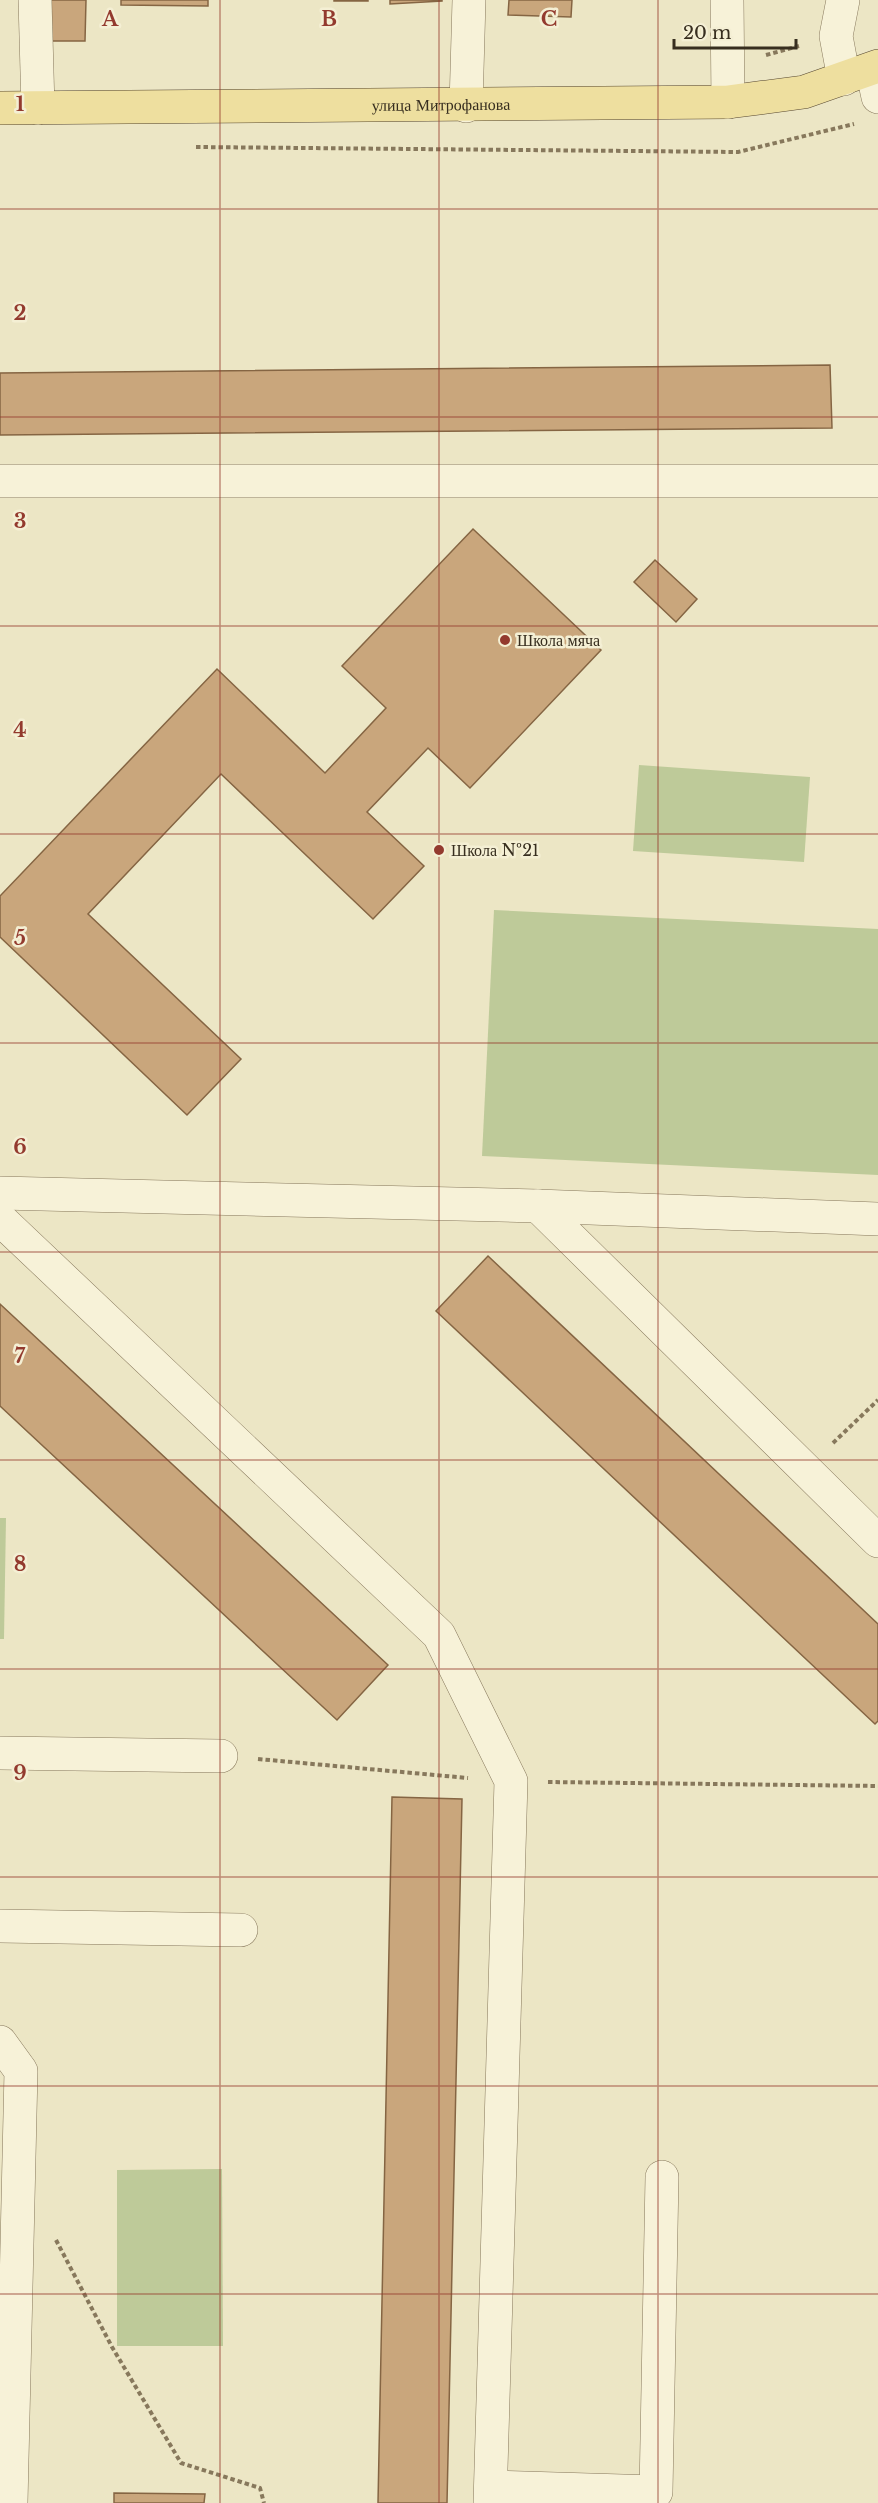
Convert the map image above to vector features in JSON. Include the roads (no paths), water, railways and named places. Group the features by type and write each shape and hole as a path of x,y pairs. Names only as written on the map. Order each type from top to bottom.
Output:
{"main road":[{"name":"улица Митрофанова","path":"0,108 466,106 728,102 804,92 868,78"}],"lane":[{"path":"35,0 38,108"},
{"path":"466,106 469,0"},
{"path":"727,0 728,102"},
{"path":"843,0 837,36 868,78"},
{"path":"0,482 878,481"},
{"path":"0,1192 538,1206 878,1218"},
{"path":"538,1206 878,1541"},
{"path":"0,1219 439,1635 511,1781 491,2495 656,2492 662,2177"},
{"path":"0,1753 221,1756"},
{"path":"0,1926 241,1930"},
{"path":"0,2042 21,2071 11,2503"}],"place":[{"name":"Школа мяча","path":"505,640"},
{"name":"Школа №21","path":"439,850"}]}
